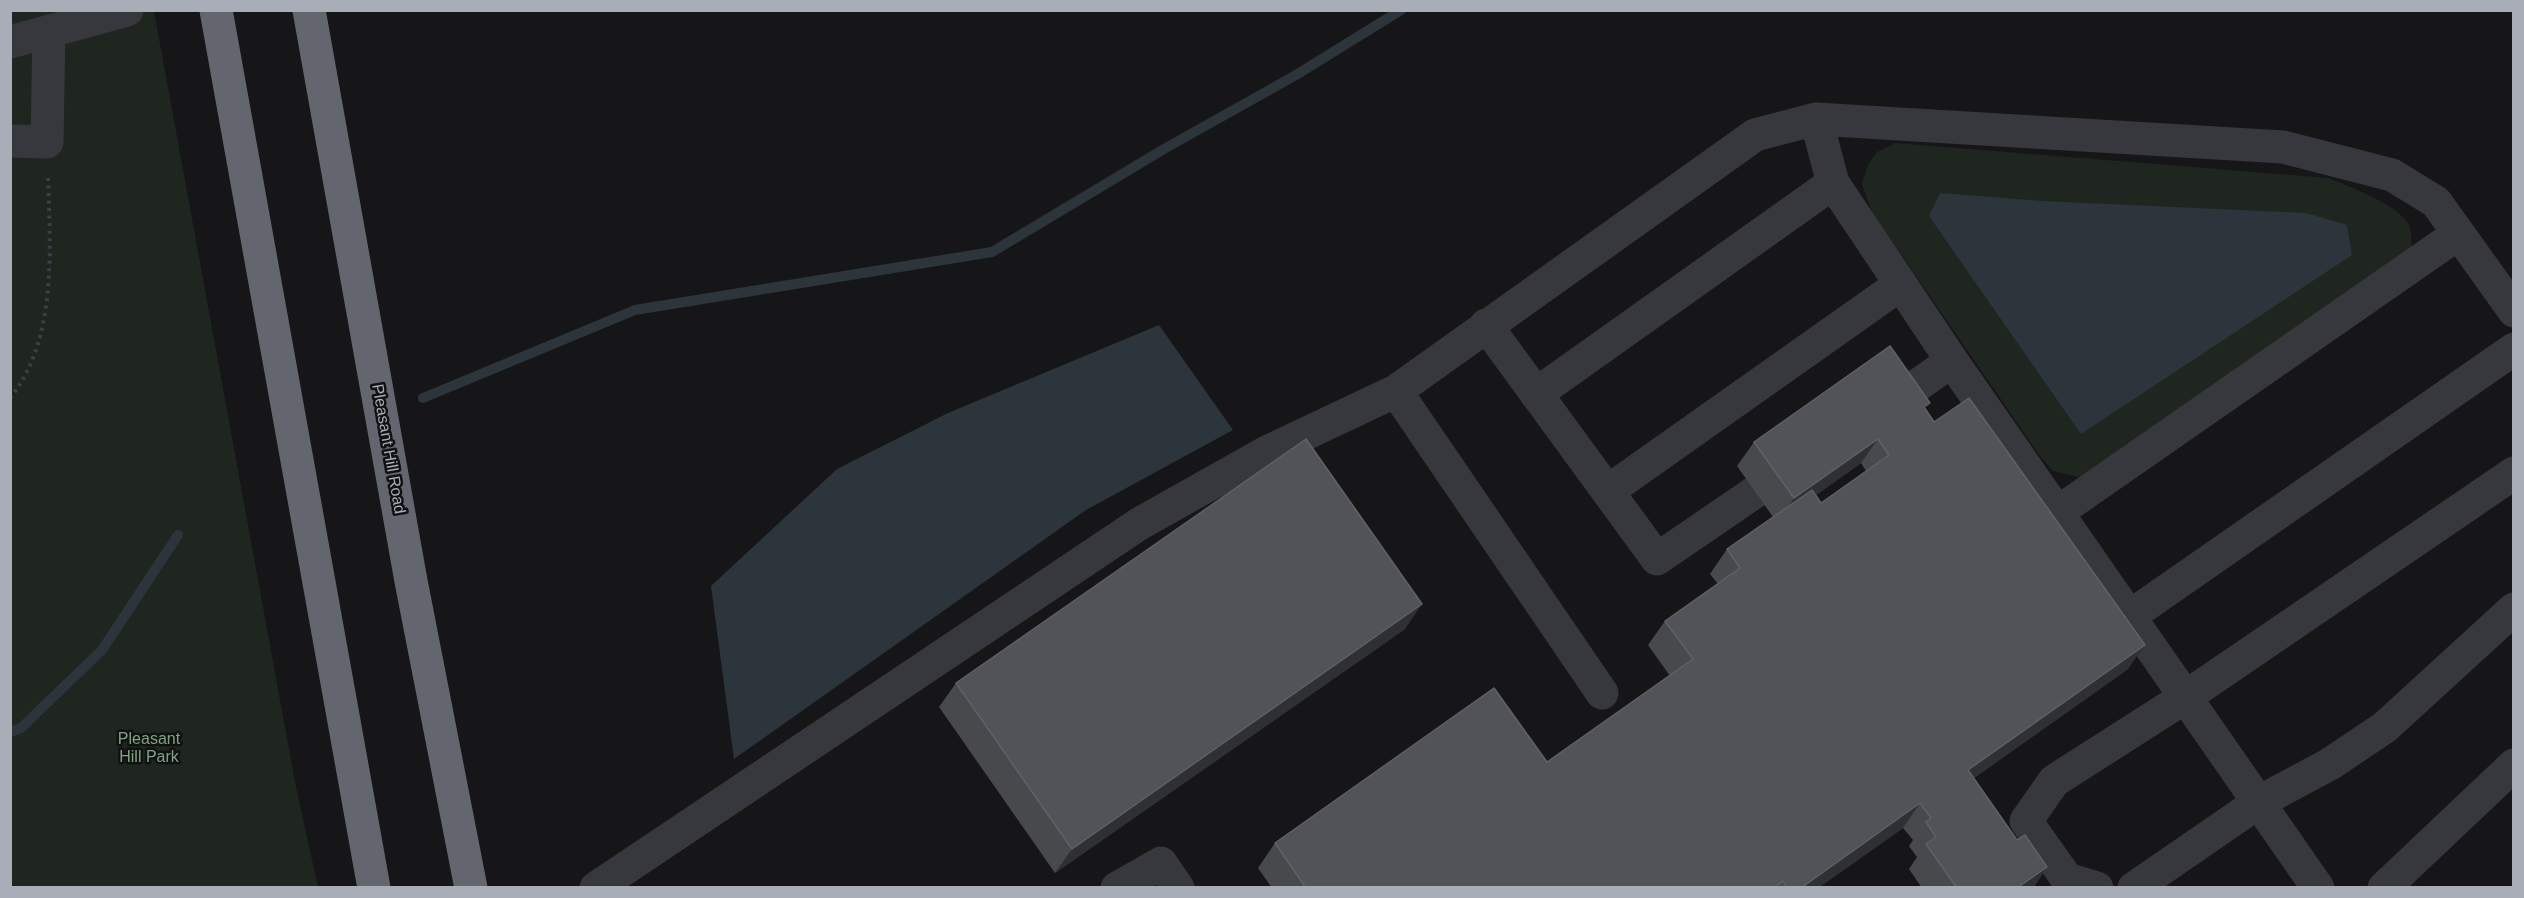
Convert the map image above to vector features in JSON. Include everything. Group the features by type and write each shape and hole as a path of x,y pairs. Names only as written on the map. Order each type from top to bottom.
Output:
{"highway":[{"path":"216,10 374,888"},
{"name":"Pleasant Hill Road","path":"309,10 411,581 471,888"}],"lane":[{"path":"10,42 127,10"},
{"path":"10,141 47,142 49,31"},
{"path":"1816,119 1833,183 1952,361 2187,696 2318,888"},
{"path":"596,888 1139,524 1267,452 1396,391 1755,135 1816,119 2283,147 2392,175 2436,202 2514,311"},
{"path":"1536,394 1833,183"},
{"path":"2058,512 2458,234"},
{"path":"1608,491 1901,284"},
{"path":"1486,325 1657,559 1755,492"},
{"path":"2130,616 2514,349"},
{"path":"1895,401 1952,361"},
{"path":"1396,391 1602,693"},
{"path":"2097,888 2067,879 2026,821 2054,781 2187,696 2514,472"},
{"path":"2134,888 2259,802 2330,764 2385,727 2514,609"},
{"path":"2384,888 2514,765"},
{"path":"1117,888 1161,863 1178,888"}],"path":[{"path":"10,398 20,387 43,333 50,246 47,142"}],"green space":[{"name":"Pleasant Hill Park","path":"11,11 154,11 295,782 318,887 11,887"},
{"path":"1895,143 2329,178 2371,196 2401,215 2410,229 2412,242 2410,255 2099,472 2078,477 2053,471 2040,456 1872,212 1862,184 1868,165 1877,152"}],"shaded area":[{"path":"1940,193 2042,201 2306,213 2347,225 2352,255 2081,434 1929,216"},
{"path":"1159,325 1233,430 1086,510 734,759 711,586 837,469 948,413"}],"building":[{"path":"1890,346 1930,403 1924,407 1934,422 1969,398 2145,645 1968,770 2017,840 2025,835 2047,867 2017,888 1957,888 1926,844 1936,837 1926,822 1931,818 1920,803 1801,888 1787,888 1783,881 1774,888 1306,888 1275,843 1494,688 1547,762 1693,659 1665,621 1740,568 1727,549 1812,490 1821,503 1889,455 1878,439 1794,498 1754,442"},
{"path":"1306,439 1422,604 1072,849 956,683"}],"waterway":[{"path":"423,398 635,310 992,252 1164,149 1296,75 1401,10"},
{"path":"10,732 21,728 102,650 178,535"}]}
